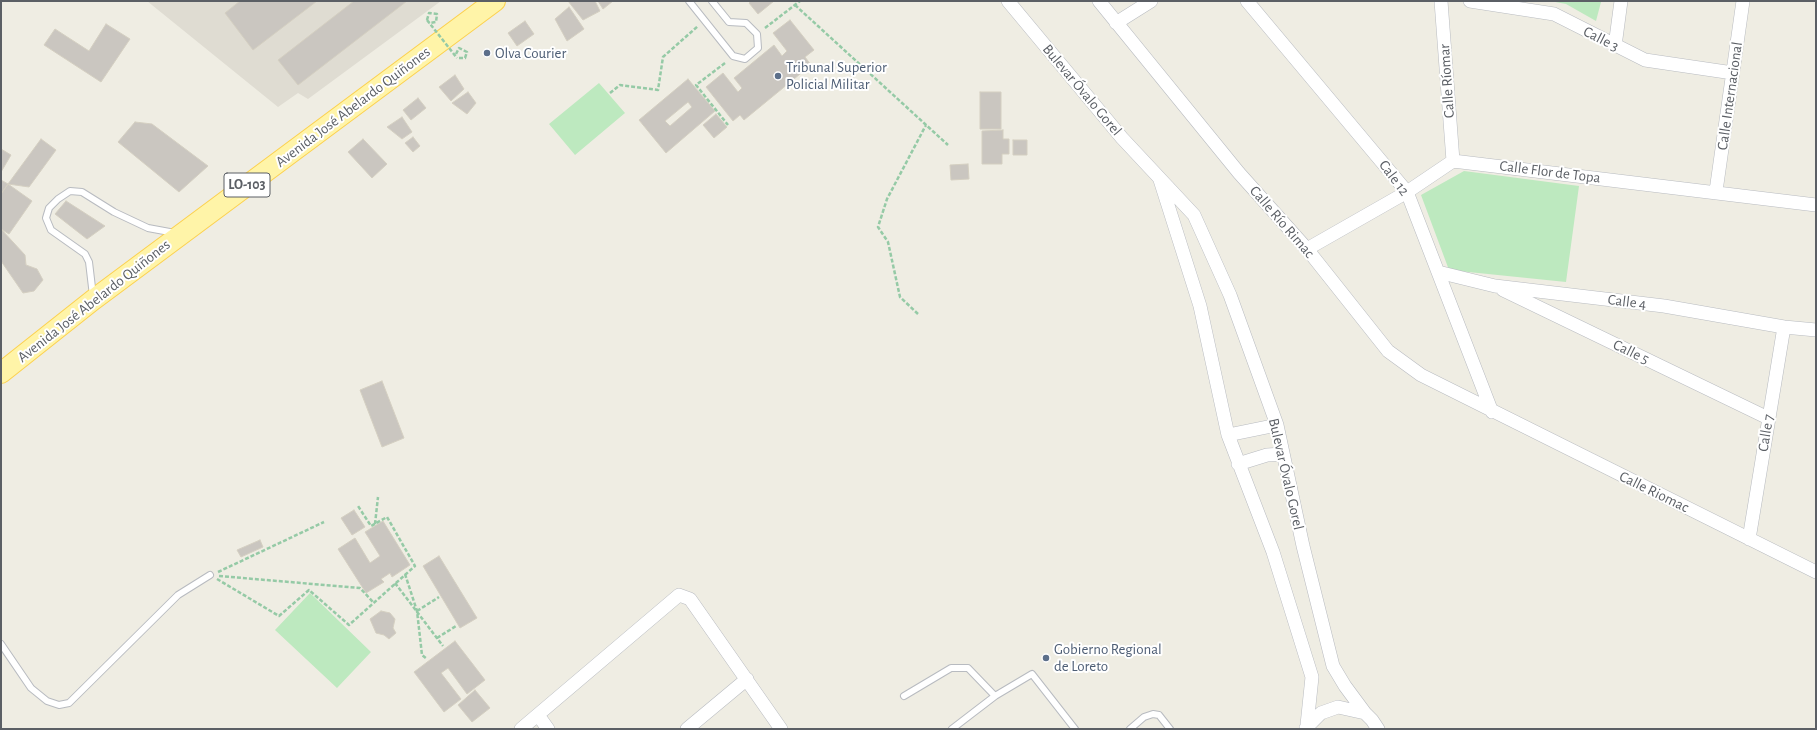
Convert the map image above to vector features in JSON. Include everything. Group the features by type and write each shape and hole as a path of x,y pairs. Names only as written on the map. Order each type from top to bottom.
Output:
{"main road":[{"name":"Avenida José Abelardo Quiñones","path":"1,372 93,300 495,1"}],"street":[{"name":"Bulevar Óvalo Gorel","path":"1008,1 1122,138 1194,215 1230,295 1277,425 1303,546 1333,666 1345,686 1372,721"},
{"name":"Calle Río Rimac","path":"1099,1 1239,173 1307,249 1388,350 1421,375 1492,412"},
{"path":"1116,23 1151,1"},
{"name":"Cale 12","path":"1247,1 1407,192 1492,412"},
{"name":"Calle Ríomar","path":"1441,1 1453,161"},
{"name":"Calle 3","path":"1470,1 1554,14 1615,46 1646,60 1733,73"},
{"path":"1615,46 1622,1"},
{"name":"Calle Internacional","path":"1716,191 1743,1"},
{"path":"1307,249 1407,192 1453,161"},
{"name":"Calle Flor de Topa","path":"1453,161 1816,204"},
{"name":"Bulevar Óvalo Gorel","path":"1159,177 1172,222 1200,306 1228,435 1273,552 1312,676 1306,727"},
{"name":"Calle 4","path":"1438,272 1495,286 1664,306 1784,327 1816,330"},
{"name":"Calle 5","path":"1495,286 1768,418"},
{"name":"Calle 7","path":"1748,539 1784,327"},
{"name":"Calle Riomac","path":"1492,412 1816,572"},
{"path":"1228,435 1277,425"},
{"path":"1238,464 1268,455 1283,454"},
{"path":"521,729 676,597 682,595 690,599 781,729"},
{"path":"687,729 747,679"},
{"name":"Bulevar Óvalo Gorel","path":"1306,727 1320,712 1338,707 1372,721"},
{"path":"538,715 548,729"},
{"path":"1372,721 1384,729"}],"lane":[{"path":"689,1 733,56 745,59 758,48 757,34 746,23 729,22 712,1"},
{"path":"93,300 89,262 85,254 51,230 46,218 49,208 58,199 70,191 82,192 114,212 148,228 181,234"},
{"path":"1,644 31,688 47,701 59,705 70,703 178,595 210,575"},
{"path":"904,696 951,668 968,668 995,696"},
{"path":"952,729 995,696 1032,674 1075,729"},
{"path":"1130,729 1144,717 1153,714 1159,715 1170,729"}],"path":[{"path":"757,34 800,1"},
{"path":"795,5 948,145"},
{"path":"610,93 620,85 658,90 663,57 705,21"},
{"path":"428,22 457,56"},
{"path":"728,125 696,85 733,56"},
{"path":"918,314 900,297 888,242 878,227 887,199 926,125"},
{"path":"375,524 378,497"},
{"path":"210,575 279,616 309,590 349,625 415,566 387,517 371,526 358,506"},
{"path":"210,575 324,522"},
{"path":"405,574 417,611 422,655 427,659"},
{"path":"210,575 360,588 373,602"},
{"path":"395,583 443,646"},
{"path":"417,611 439,597"},
{"path":"437,638 456,626"}],"shaded area":[{"path":"147,1 441,1 308,99 298,93 278,107"}],"green space":[{"path":"1550,1 1601,2 1596,21 1566,4"},
{"path":"599,83 625,113 575,155 549,124"},
{"path":"1464,171 1579,186 1566,282 1449,270 1421,195"},
{"path":"310,593 371,652 337,688 275,630"}],"building":[{"path":"240,1 317,1 253,50 225,13"},
{"path":"354,1 407,1 298,85 278,60"},
{"path":"568,1 595,1 600,11 583,20"},
{"path":"598,1 613,1 603,9"},
{"path":"751,1 774,1 758,14 749,3"},
{"path":"569,7 584,29 567,41 555,19"},
{"path":"790,20 814,50 805,57 811,65 744,120 740,115 733,121 706,87 723,73 738,92 742,88 734,78 774,45 782,56 787,51 773,33"},
{"path":"525,21 534,34 517,46 508,33"},
{"path":"106,24 130,39 101,82 44,45 55,29 89,51"},
{"path":"455,75 464,89 451,101 439,87"},
{"path":"688,79 715,111 666,153 639,120","holes":["688,102 692,107 670,126 665,121"]},
{"path":"468,92 476,103 467,114 452,103"},
{"path":"980,92 1001,92 1001,129 980,129"},
{"path":"418,98 426,108 411,120 403,110"},
{"path":"716,114 727,127 714,138 703,125"},
{"path":"402,117 412,132 402,139 387,127"},
{"path":"135,122 152,124 208,166 179,192 118,142"},
{"path":"1003,130 1003,139 1009,139 1009,154 1002,154 1002,164 982,164 982,131"},
{"path":"413,137 420,146 413,152 405,143"},
{"path":"41,139 56,150 29,187 8,184"},
{"path":"363,139 387,164 372,178 348,152"},
{"path":"1013,140 1027,140 1027,155 1013,155"},
{"path":"1,149 11,155 1,172"},
{"path":"968,164 969,179 951,180 950,165"},
{"path":"1,180 8,184 1,194"},
{"path":"8,184 32,201 9,234 1,229 1,194"},
{"path":"66,201 105,226 87,239 55,214"},
{"path":"1,229 25,255 26,265 37,269 43,280 34,291 23,293 1,261"},
{"path":"382,381 404,438 382,447 360,390"},
{"path":"354,510 365,527 352,535 341,518"},
{"path":"383,521 410,565 392,577 390,573 381,579 384,582 366,593 338,549 355,538 370,563 380,556 365,532"},
{"path":"260,540 263,547 241,557 237,550"},
{"path":"439,556 477,618 460,628 423,566"},
{"path":"381,611 390,613 395,619 393,628 396,633 389,639 384,635 376,633 370,619"},
{"path":"455,641 485,680 467,694 448,668 441,673 461,699 444,712 414,672"},
{"path":"475,690 490,708 472,722 458,705"}],"place":[{"name":"Olva Courier","path":"487,53"},
{"name":"Tribunal Superior Policial Militar","path":"778,76"},
{"name":"Gobierno Regional de Loreto","path":"1046,658"}]}
